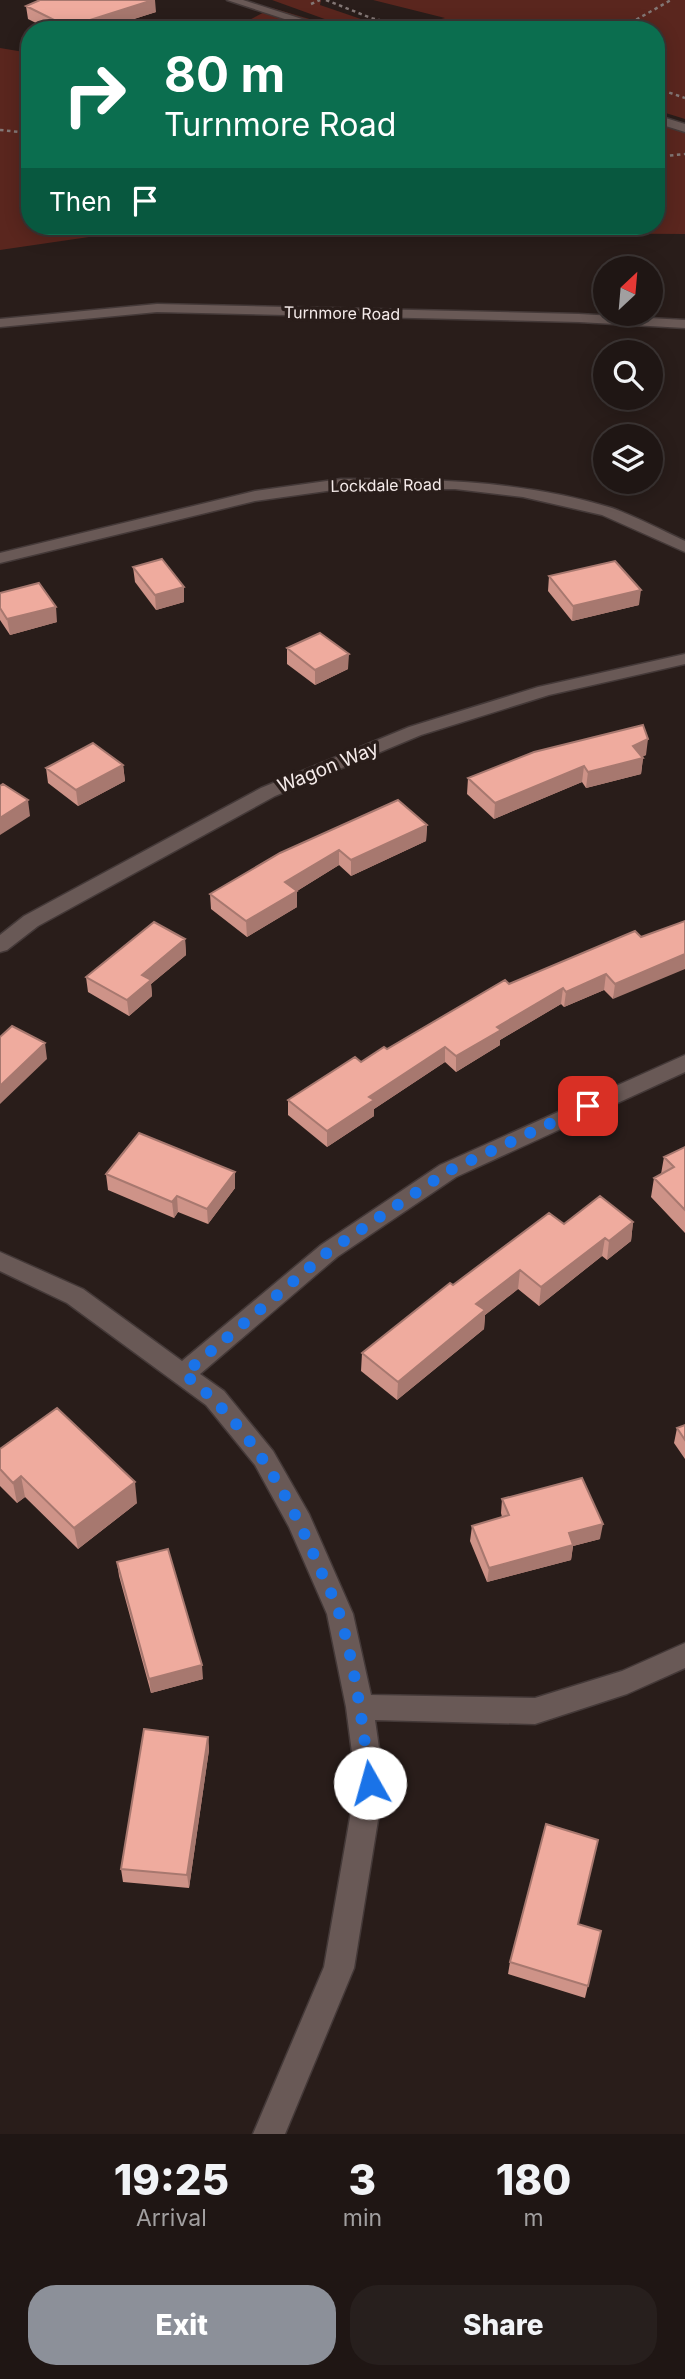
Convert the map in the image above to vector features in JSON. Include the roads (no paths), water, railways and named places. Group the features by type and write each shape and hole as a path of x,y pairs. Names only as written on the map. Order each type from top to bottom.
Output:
{"street":[{"path":"232,0 301,21"},
{"path":"665,122 685,128"},
{"name":"Turnmore Road","path":"0,323 157,307 579,318 685,324"},
{"name":"Lockdale Road","path":"0,558 256,496 341,484 456,484 523,492 607,512 685,547"},
{"name":"Wagon Way","path":"0,945 32,921 268,792 415,732 544,691 633,668 685,659"},
{"path":"184,1374 329,1251 448,1171 685,1063"},
{"path":"0,1261 75,1296 215,1398 264,1458 300,1522 340,1614 360,1707 370,1783 339,1968 269,2134"},
{"path":"360,1707 535,1711 627,1682 685,1655"}]}
